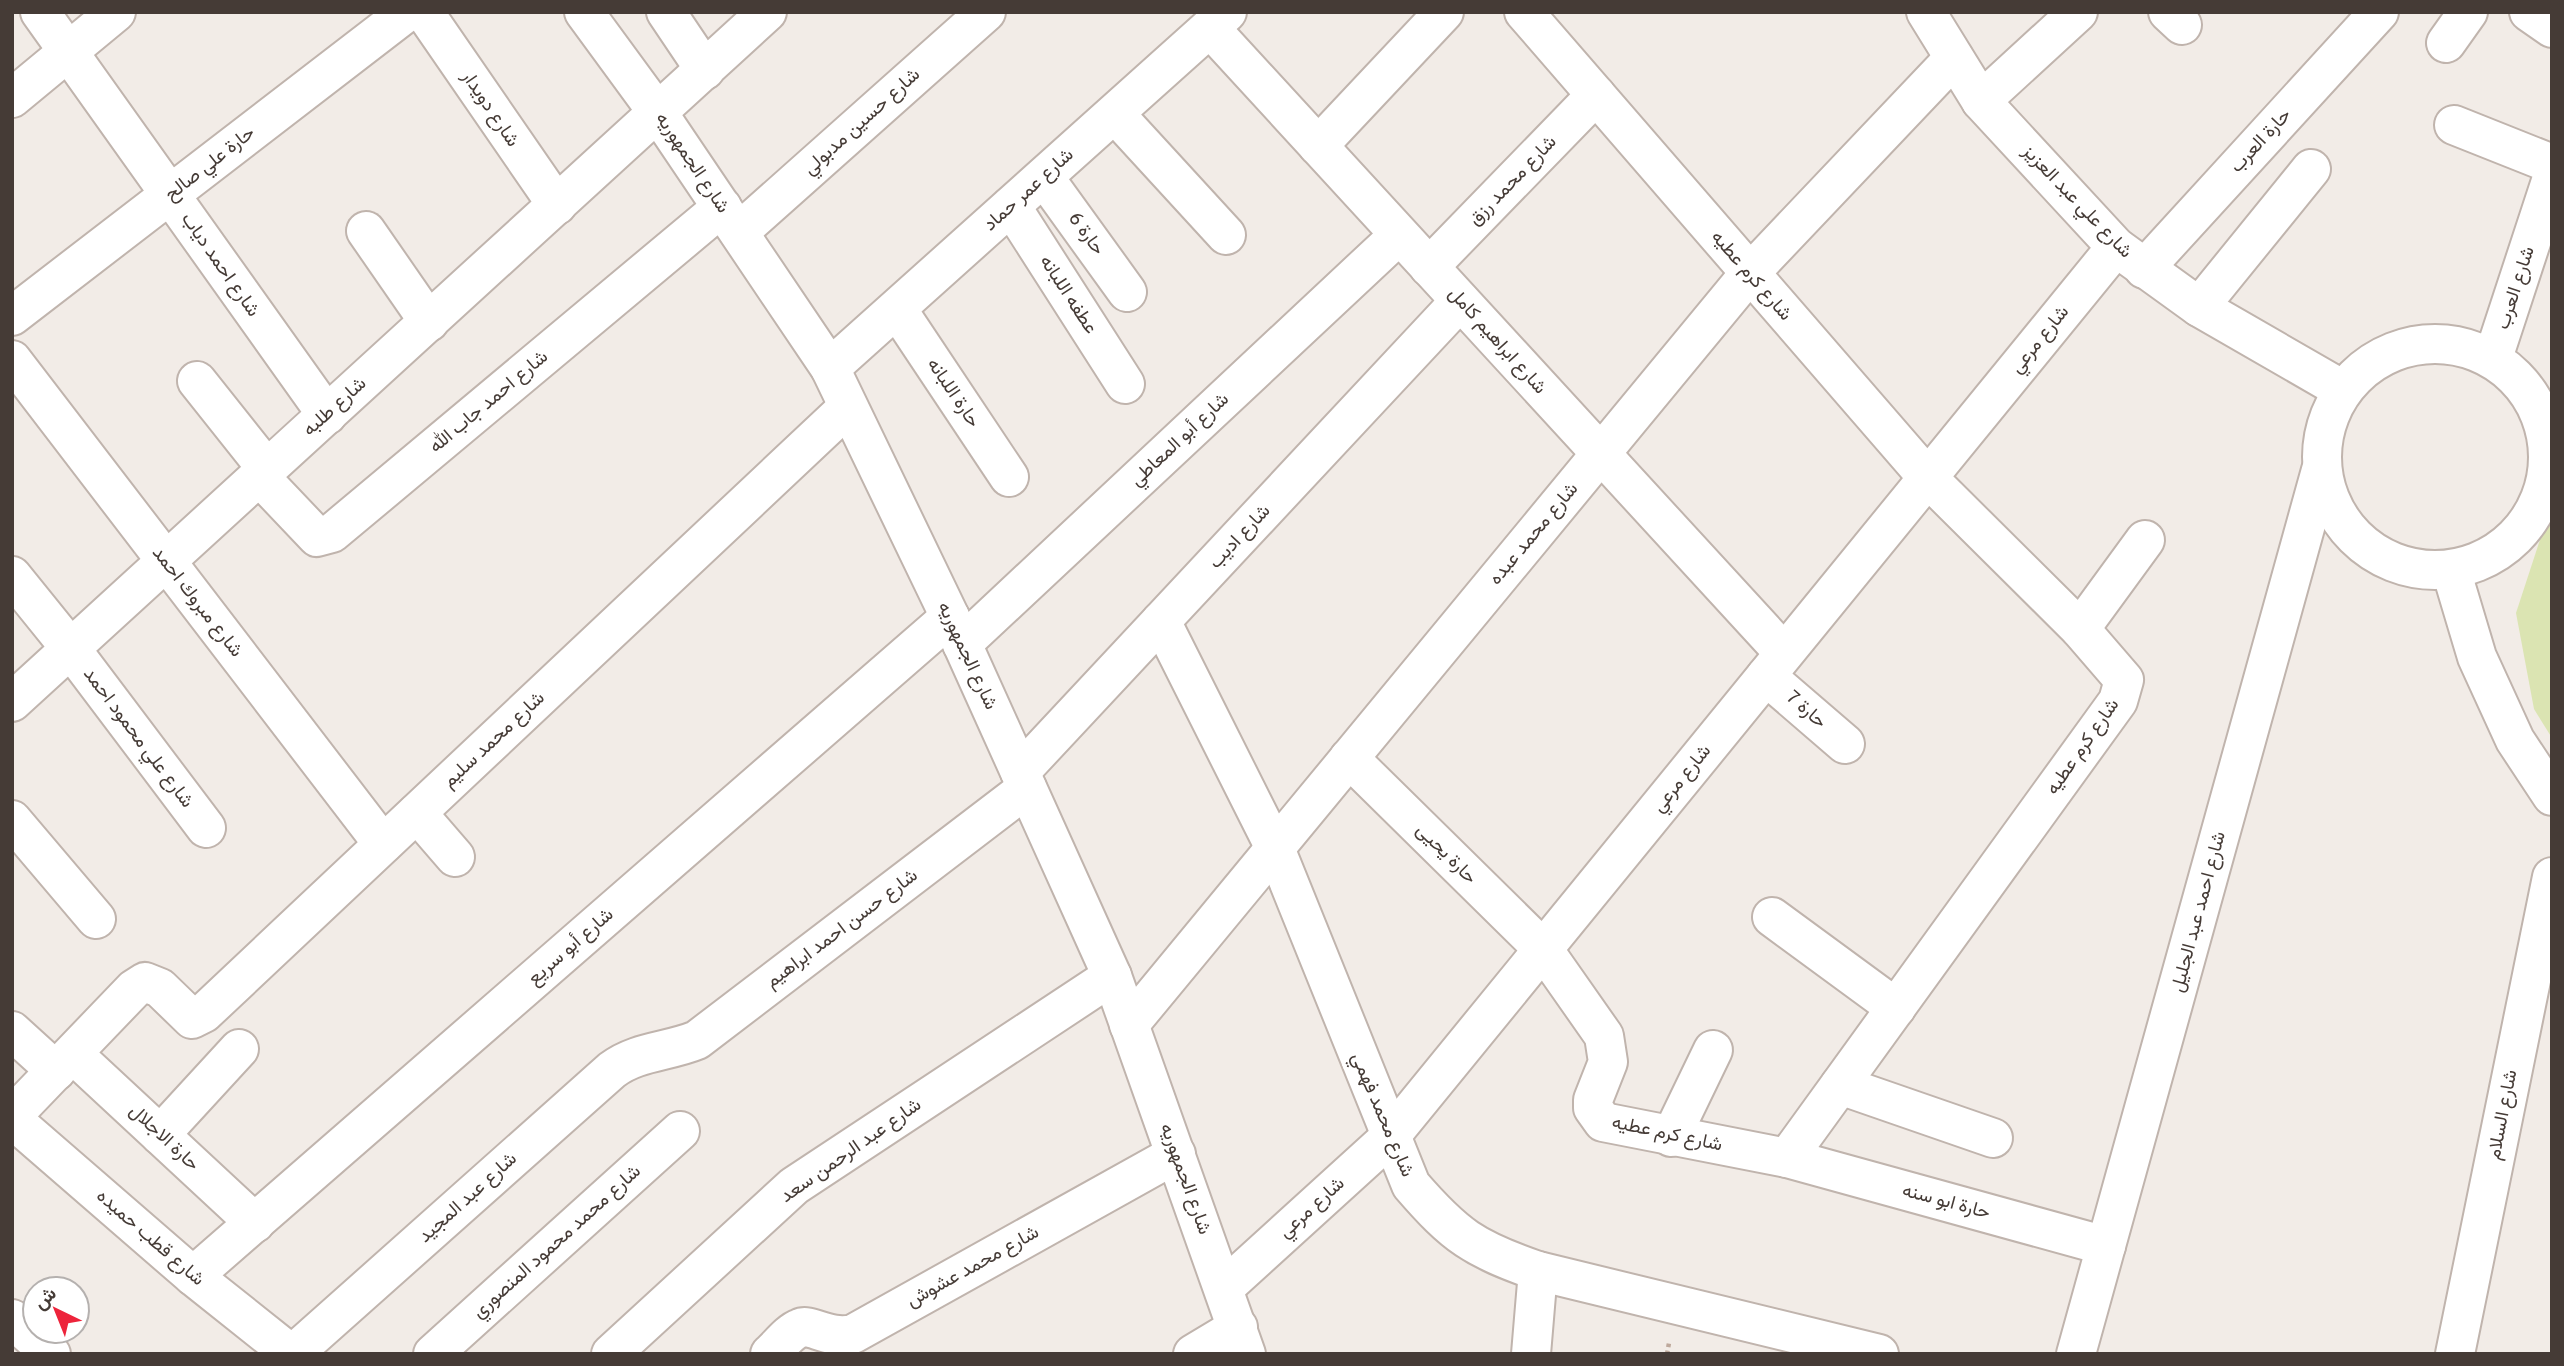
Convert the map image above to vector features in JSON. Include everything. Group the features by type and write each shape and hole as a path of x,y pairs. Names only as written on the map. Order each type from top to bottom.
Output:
{"street":[{"name":"شارع احمد دياب","path":"40,12 327,415"},
{"path":"12,98 116,12"},
{"name":"حارة علي صالح","path":"12,316 407,12"},
{"name":"شارع دويدار","path":"424,12 556,205"},
{"name":"شارع الجمهوريه","path":"584,12 658,113 830,368 956,631 1112,976 1242,1340"},
{"path":"666,12 705,70"},
{"name":"شارع طلبه","path":"12,702 767,12"},
{"name":"شارع حسين مدبولي","path":"730,219 986,12"},
{"path":"1318,146 1444,12"},
{"name":"شارع كرم عطيه","path":"1524,12 1928,478 2080,629 2124,680 2118,701 1787,1158 1610,1125 1597,1116 1593,1100 1608,1062 1604,1036 1543,949"},
{"name":"شارع علي عبد العزيز","path":"1926,12 1981,101 2130,258 2199,307 2343,390"},
{"path":"1981,101 2078,12"},
{"name":"حارة العرب","path":"2130,258 2379,12"},
{"path":"2446,43 2468,12"},
{"path":"2529,12 2552,28"},
{"name":"شارع ابراهيم كامل","path":"1219,20 1318,146 1600,455 1775,664"},
{"name":"شارع عمر حماد","path":"830,368 1219,20"},
{"name":"شارع محمد عبده","path":"1129,1025 1749,274 1954,58"},
{"name":"شارع محمد رزق","path":"1430,267 1595,95"},
{"path":"1115,114 1226,234"},
{"path":"2455,125 2552,164"},
{"path":"2199,307 2311,169"},
{"name":"حارة 6","path":"1044,177 1128,292"},
{"name":"شارع العرب","path":"2493,358 2552,178"},
{"name":"عطفه اللبانه","path":"1011,206 1125,384"},
{"name":"شارع احمد جاب الله","path":"264,473 311,532 317,537 332,533 730,219"},
{"path":"366,230 429,322"},
{"name":"شارع أبو المعاطي","path":"956,631 1399,235"},
{"name":"شارع مرعي","path":"1224,1288 1389,1138 1928,478 2130,258"},
{"name":"شارع اديب","path":"1024,780 1161,621 1460,301"},
{"name":"حارة اللبانه","path":"897,309 1009,477"},
{"path":"2454,344 2493,358 2542,397 2547,432 2548,470 2538,506 2517,537 2486,559 2451,570 2406,568 2365,547 2335,514 2321,470 2325,428 2343,390 2373,361 2412,345 2454,344"},
{"name":"شارع مبروك احمد","path":"12,359 383,844"},
{"path":"197,381 264,473"},
{"name":"شارع محمد سليم","path":"64,1063 134,989 145,982 160,988 192,1019 204,1013 848,407"},
{"name":"شارع احمد عبد الجليل","path":"2076,1354 2321,470"},
{"path":"2080,629 2145,540"},
{"path":"2451,570 2477,657 2515,740 2552,796"},
{"name":"شارع علي محمود احمد","path":"12,576 71,649 206,828"},
{"name":"شارع محمد فهمي","path":"1161,621 1275,848 1389,1138 1411,1185 1446,1225 1489,1254 1538,1271 1823,1347 1879,1354"},
{"name":"شارع أبو سريع","path":"193,1276 956,631"},
{"name":"حارة 7","path":"1775,664 1845,744"},
{"name":"حارة يحيى","path":"1349,758 1543,949"},
{"name":"شارع حسن احمد ابراهيم","path":"648,1054 697,1040 1024,780"},
{"path":"417,813 455,857"},
{"path":"12,820 96,919"},
{"name":"شارع السلام","path":"2455,1354 2552,877"},
{"path":"1772,917 1896,1007"},
{"name":"شارع عبد الرحمن سعد","path":"611,1354 794,1186 1112,976"},
{"name":"حارة الاجلال","path":"12,1031 64,1063 160,1135 255,1223"},
{"path":"160,1135 239,1049"},
{"path":"1671,1136 1713,1050"},
{"name":"شارع عبد المجيد","path":"292,1354 612,1070 635,1056 648,1054"},
{"path":"12,1117 64,1063"},
{"path":"1840,1085 1993,1138"},
{"name":"شارع قطب حميده","path":"12,1117 193,1276 292,1354"},
{"name":"شارع محمد محمود المنصوري","path":"433,1354 680,1131"},
{"name":"شارع محمد عشوش","path":"770,1354 798,1328 805,1326 830,1336 853,1334 1176,1154"},
{"name":"حارة ابو سنه","path":"1787,1158 2106,1246"},
{"path":"1531,1354 1538,1271"},
{"path":"12,1318 51,1354"},
{"path":"1193,1354 1242,1340"}],"green space":[{"path":"2552,503 2552,738 2534,709 2516,613"}]}
